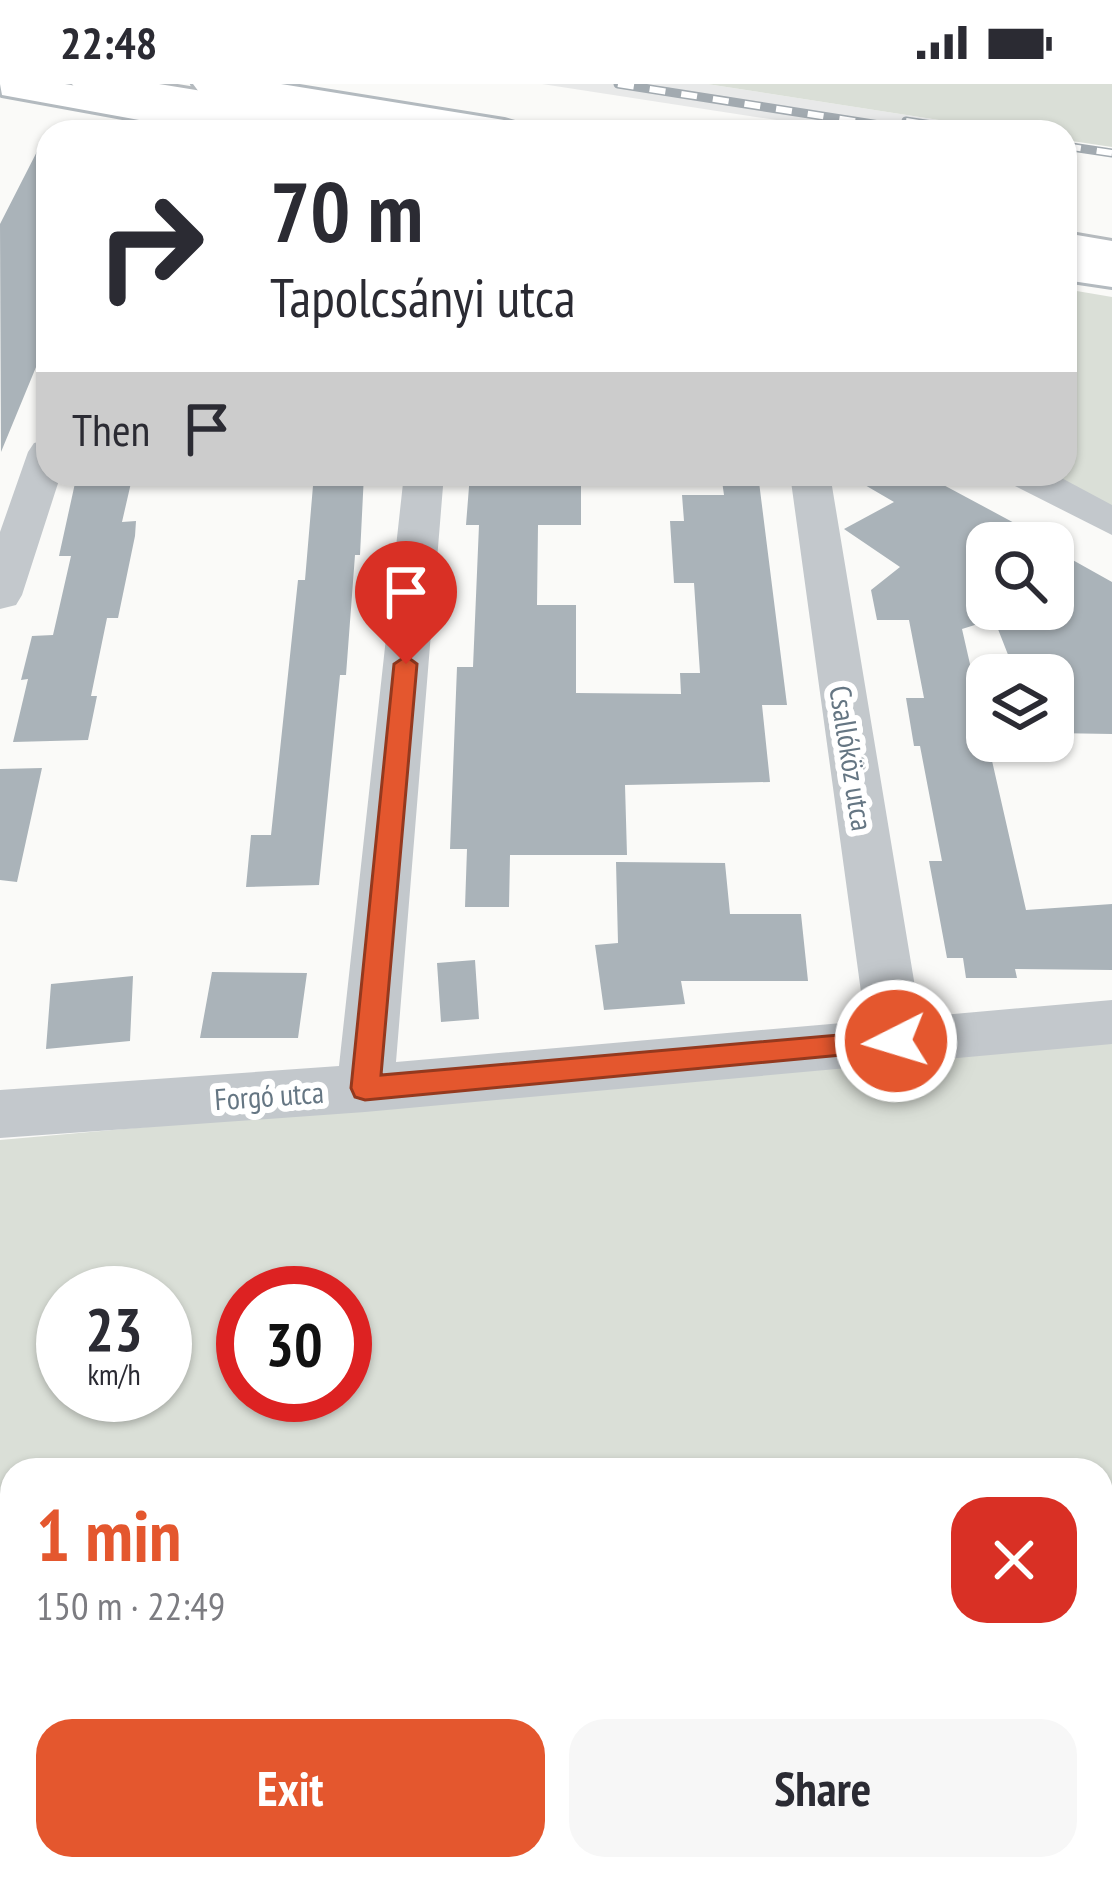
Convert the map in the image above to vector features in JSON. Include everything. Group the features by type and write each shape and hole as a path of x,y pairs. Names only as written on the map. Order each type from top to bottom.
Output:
{"street":[{"path":"2,84 151,120"},
{"path":"92,84 308,120"},
{"path":"212,84 431,120"},
{"path":"1077,226 1112,231"},
{"path":"1077,248 1112,254"},
{"path":"1077,269 1112,274"},
{"path":"0,595 37,486"},
{"path":"365,1088 423,486"},
{"name":"Csallóköz utca","path":"812,486 896,1041"},
{"path":"1045,486 1112,522"},
{"name":"Forgó utca","path":"0,1114 365,1088 1112,1022"}],"shaded area":[{"path":"542,84 707,84 939,120 776,120"},
{"path":"707,84 1112,84 1112,147 1077,142 1077,120 939,120"},
{"path":"1077,291 1112,297 1112,510 1067,486 1077,486"},
{"path":"1112,1041 1112,1458 0,1458 0,1140"}],"building":[{"path":"36,154 36,367 1,452 0,224"},
{"path":"74,486 130,486 122,522 136,521 135,536 118,618 107,618 91,696 97,696 88,740 13,742 28,679 21,680 32,636 53,635 71,556 59,556"},
{"path":"313,486 363,486 360,555 355,555 346,675 340,675 319,885 246,887 251,835 271,835 298,580 305,580"},
{"path":"469,486 581,486 581,525 538,525 537,605 576,605 576,693 681,694 680,673 700,673 694,583 674,583 670,521 684,521 682,495 724,495 723,486 760,486 787,705 762,705 770,782 625,785 627,855 510,855 509,907 465,907 467,849 450,849 457,667 473,667 479,525 466,525"},
{"path":"867,486 945,486 1013,522 966,522 966,628 962,629 968,654 966,762 992,762 1026,910 1112,904 1112,970 1015,969 1017,978 966,978 963,958 947,958 929,861 942,861 906,698 924,698 909,620 877,620 871,590 900,567 844,529 894,502"},
{"path":"1074,561 1112,582 1112,734 1074,733 1074,654 1008,654 998,630 1074,630"},
{"path":"42,768 17,882 0,880 0,769"},
{"path":"616,862 725,863 730,914 801,914 808,981 681,981 685,1004 604,1010 595,945 618,943"},
{"path":"475,960 479,1019 441,1022 437,963"},
{"path":"212,972 307,973 298,1038 200,1038"},
{"path":"133,976 130,1041 46,1049 51,984"}],"railway":[{"path":"618,84 848,120"},
{"path":"1077,148 1112,153"}],"route":[{"path":"406,664 365,1088 896,1041"}]}
